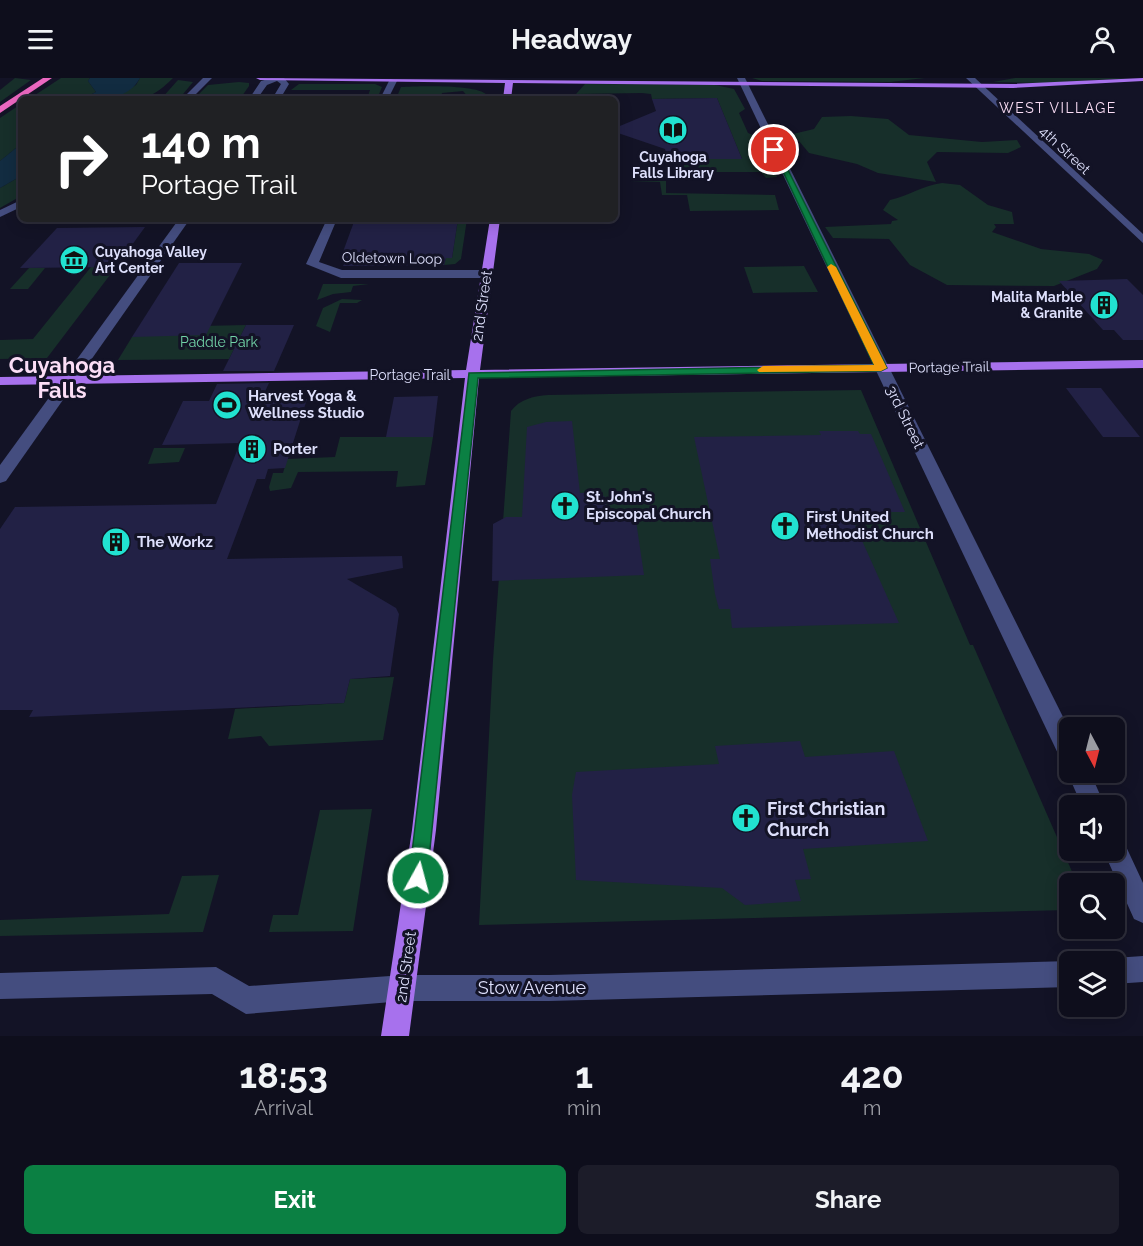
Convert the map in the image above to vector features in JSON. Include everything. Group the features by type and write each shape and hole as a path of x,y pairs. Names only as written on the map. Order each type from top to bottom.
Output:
{"highway":[{"path":"21,96 48,78"},
{"path":"0,110 18,98"}],"main road":[{"path":"260,78 393,81 742,80 890,84 973,82 1038,86 1143,79"},
{"path":"890,84 932,78"},
{"path":"973,82 1000,78"},
{"path":"507,96 510,80"},
{"name":"2nd Street","path":"394,1036 404,988 429,787 472,375 495,222"},
{"name":"Portage Trail","path":"0,381 1143,364"}],"street":[{"path":"189,96 208,78"},
{"path":"255,96 264,83 279,78 285,84 278,96"},
{"name":"3rd Street","path":"742,80 1059,732"},
{"path":"386,96 393,81"},
{"name":"4th Street","path":"973,82 1143,240"},
{"path":"0,214 18,205"},
{"path":"0,477 69,380 92,352 183,222"},
{"name":"Oldetown Loop","path":"331,222 312,264 327,271 341,274 487,274"},
{"path":"1120,861 1143,910"},
{"path":"1125,970 1143,969"},
{"name":"Stow Avenue","path":"0,986 216,980 246,1000 404,988 556,988 1059,974"}],"green space":[{"path":"15,78 31,80 0,102 0,90"},
{"path":"61,78 90,78 88,81 96,92 88,96 34,96"},
{"path":"140,78 173,78 165,86 148,96 116,96 136,85"},
{"path":"752,78 925,78 890,82 762,81"},
{"path":"1015,78 1131,78 1043,83 993,82"},
{"path":"178,80 193,82 181,96 164,96"},
{"path":"249,83 242,96 197,96 208,85"},
{"path":"299,84 375,84 382,87 378,96 368,96 370,90 291,90"},
{"path":"585,84 715,85 734,89 745,109 739,113 748,133 760,138 777,177 766,178 761,172 681,172 674,169 696,159 742,159 717,98 652,99 651,94 642,93 576,94"},
{"path":"433,86 472,89 487,95 467,96 463,91 442,93 441,96 397,96 401,87"},
{"path":"18,106 18,146 0,161 0,118"},
{"path":"851,116 888,119 909,135 982,142 1017,140 1021,147 1008,153 937,152 927,162 936,182 878,173 857,164 809,153 793,134 814,129 822,117"},
{"path":"18,178 18,198 0,208 0,188"},
{"path":"630,181 666,181 666,193 775,195 779,210 690,211 687,195 662,195 660,182"},
{"path":"942,183 960,185 988,205 1012,212 1014,224 994,224 996,227 992,232 1041,249 1089,254 1103,260 1097,269 1054,286 947,285 910,265 889,239 833,238 825,227 891,224 892,221 898,220 883,210 890,200"},
{"path":"458,222 467,222 461,259 455,264 444,265 446,258 452,258"},
{"path":"804,266 818,292 753,293 744,267"},
{"path":"91,267 116,267 47,358 0,359 0,340 33,339"},
{"path":"29,268 45,268 28,289 10,289"},
{"path":"323,284 369,284 353,286 351,292 333,294 317,300"},
{"path":"342,299 362,300 357,303 340,303 330,332 316,326 323,308"},
{"name":"Paddle Park","path":"246,325 229,359 118,360 132,337 201,326"},
{"path":"861,390 970,645 973,645 1059,842 1059,861 1067,861 1073,873 1059,873 1059,910 479,925 493,660 511,411 528,399 548,395"},
{"path":"340,437 433,437 425,485 396,487 398,471 298,472 291,488 270,491 273,473 283,473 287,459 335,457"},
{"path":"154,448 185,448 179,462 148,464"},
{"path":"394,677 383,740 269,746 261,736 228,739 235,709 344,703 350,679"},
{"path":"372,809 353,931 269,932 273,915 298,915 320,810"},
{"path":"219,875 203,932 0,936 0,920 169,914 182,876"}],"water":[{"path":"90,78 140,78 129,91 117,96 88,96 96,92 88,81"},
{"path":"18,146 18,178 0,188 0,161"}],"building":[{"name":"Cuyahoga Falls Library","path":"717,98 742,159 696,159 689,162 668,160 665,149 618,133 618,127 656,111 652,99"},
{"path":"354,222 458,222 452,258 446,258 444,265 343,266 346,260 340,260"},
{"path":"145,227 116,267 20,268 57,228"},
{"path":"179,263 242,263 206,335 132,337"},
{"name":"Malita Marble & Granite","path":"1127,279 1143,295 1143,340 1123,340 1114,330 1103,330 1059,281"},
{"path":"246,325 294,325 274,371 223,371"},
{"path":"269,383 261,400 307,399 285,468 268,469 265,479 257,479 227,559 402,556 403,568 347,579 396,608 399,614 390,676 350,679 344,703 29,717 33,710 0,710 0,529 15,507 216,504 240,443 162,445 183,401 209,401 217,384"},
{"path":"1066,388 1101,388 1140,437 1103,437"},
{"path":"438,396 433,437 386,437 394,397"},
{"name":"St. John's Episcopal Church","path":"572,421 580,493 598,492 605,497 608,516 635,514 644,575 492,581 493,524 506,517 522,517 527,427 546,422"},
{"name":"First United Methodist Church","path":"819,431 858,431 860,434 871,434 905,512 889,512 891,515 851,516 899,623 732,628 730,609 719,609 715,594 710,559 720,559 694,437 821,435"},
{"name":"First Christian Church","path":"800,741 805,757 894,751 928,841 803,849 811,879 795,880 801,901 745,905 722,888 576,880 572,795 576,772 719,764 715,746"}],"slow traffic":[{"path":"763,370 881,368 831,267"}],"place":[{"name":"Cuyahoga Falls Library","path":"673,130"},
{"name":"Cuyahoga Valley Art Center","path":"74,260"},
{"name":"Malita Marble & Granite","path":"1104,305"},
{"name":"Harvest Yoga & Wellness Studio","path":"227,405"},
{"name":"Porter","path":"252,449"},
{"name":"St. John's Episcopal Church","path":"565,506"},
{"name":"First United Methodist Church","path":"785,526"},
{"name":"The Workz","path":"116,542"},
{"name":"First Christian Church","path":"746,818"}],"district":[{"name":"WEST VILLAGE","path":"1058,108"},
{"name":"Cuyahoga Falls","path":"62,378"}],"route":[{"path":"418,878 468,432 472,375 881,368 774,150"}]}
